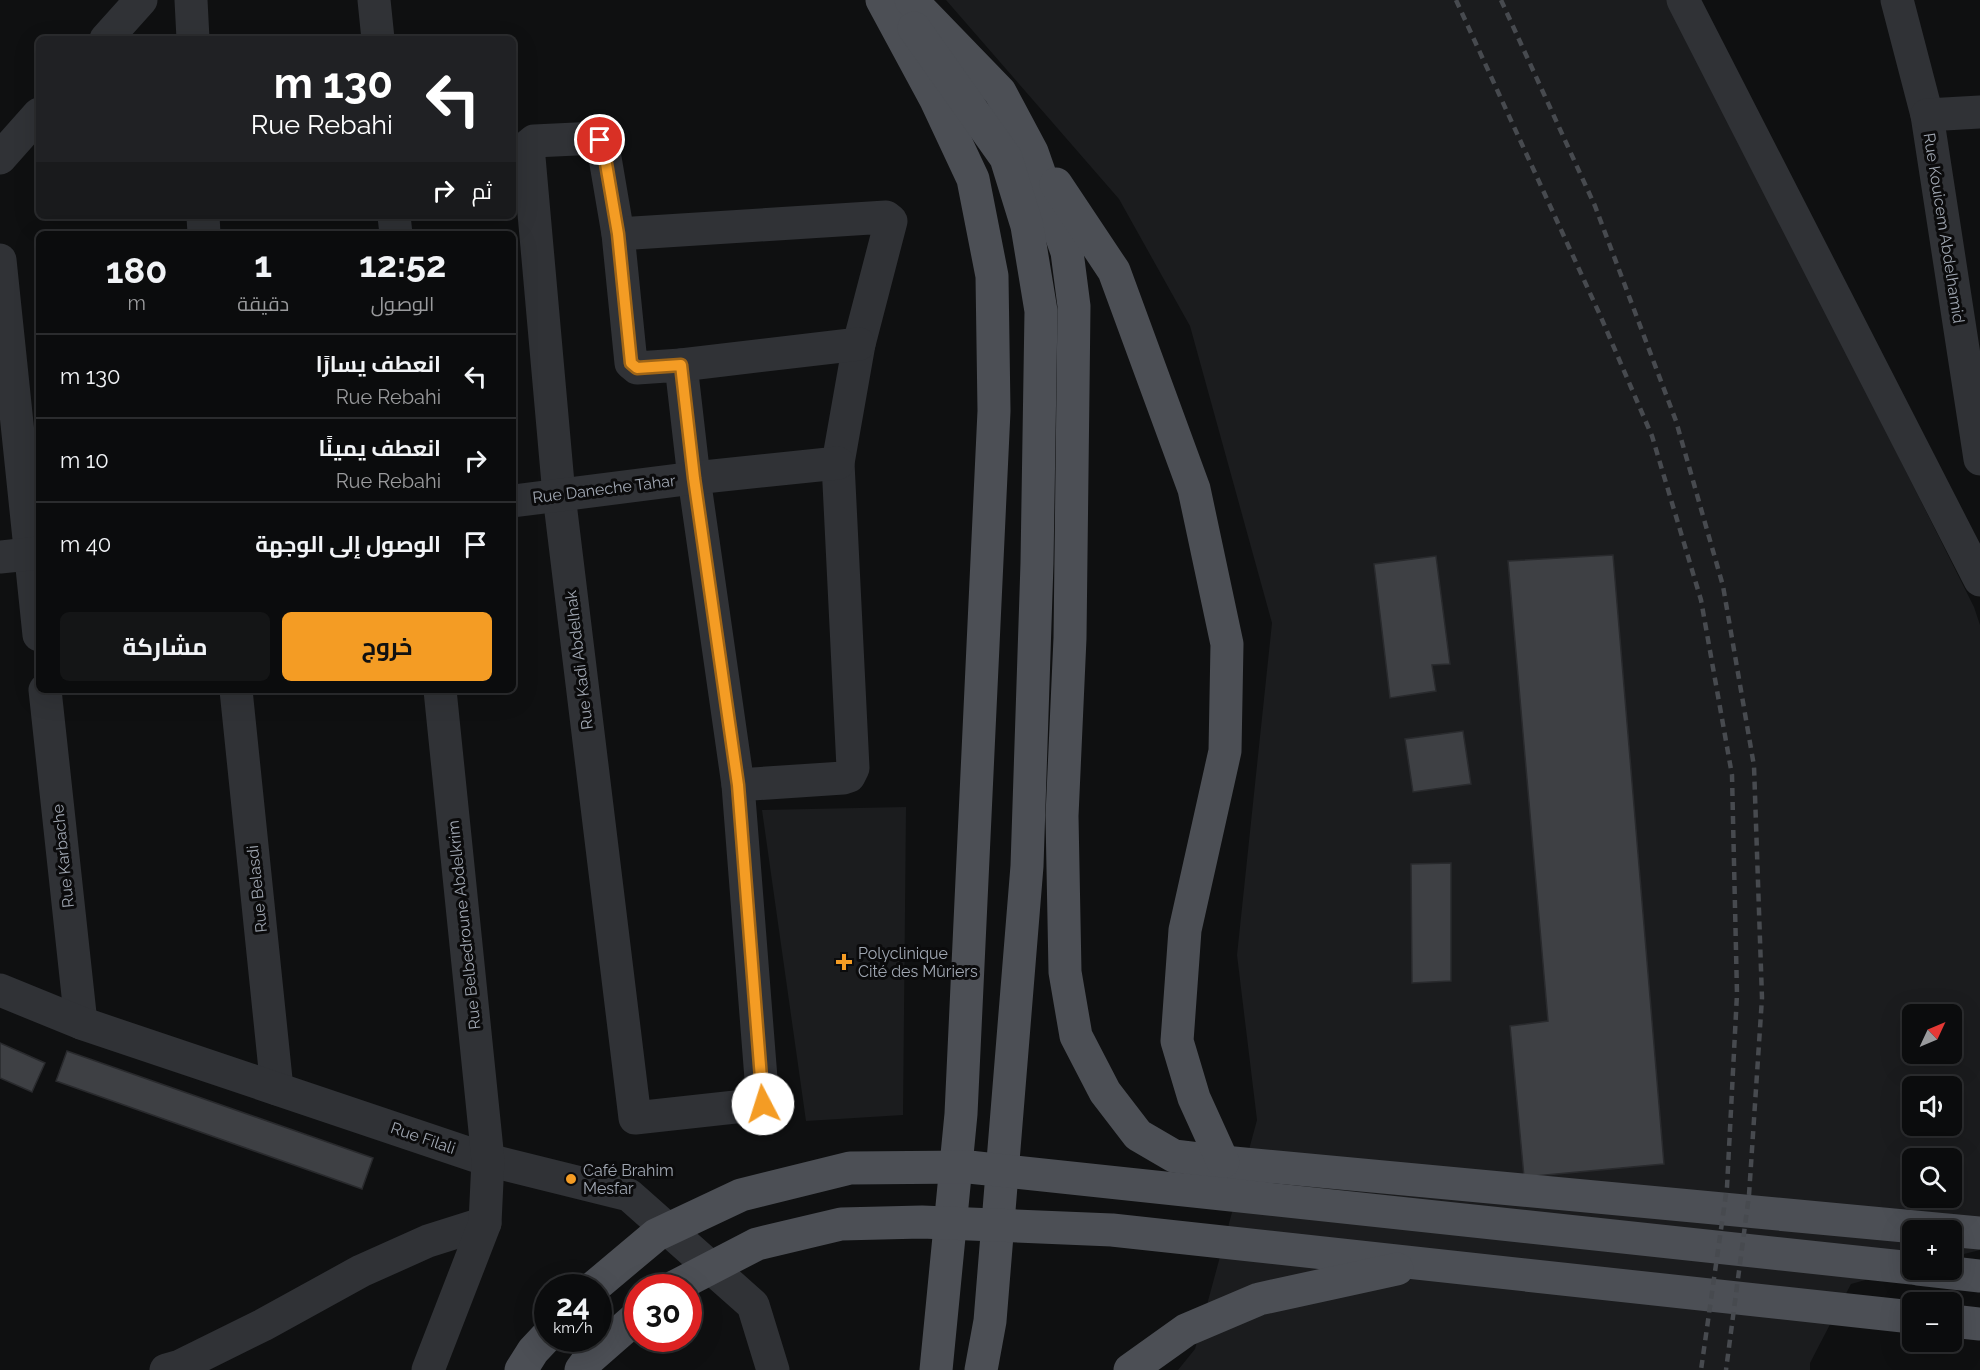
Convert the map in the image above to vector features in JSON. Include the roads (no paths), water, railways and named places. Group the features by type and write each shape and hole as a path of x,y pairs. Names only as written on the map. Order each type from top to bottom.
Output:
{"main road":[{"path":"882,0 936,100 973,179 992,276 994,411 961,1114 936,1370"},
{"path":"894,0 1006,158 1028,226 1041,311 1037,562 1027,866 990,1321 981,1370"},
{"path":"911,0 1000,92 1032,152 1067,252 1074,306 1070,638 1062,827 1065,972 1076,1035 1105,1092 1138,1135 1174,1156 1223,1162 1902,1226"},
{"path":"1032,152 1060,189 1114,271 1194,489 1227,644 1225,751 1185,930 1177,1041 1194,1098 1223,1162"},
{"path":"610,1274 656,1235 741,1196 850,1168 969,1167 1902,1268"},
{"path":"699,1274 757,1244 841,1224 922,1222 1112,1230 1902,1316"},
{"path":"1962,1231 1980,1233"},
{"path":"1130,1370 1186,1330 1259,1299 1426,1263"},
{"path":"1962,1274 1980,1276"},
{"path":"581,1370 589,1359 624,1328"},
{"path":"521,1370 534,1350"}],"street":[{"path":"109,36 141,0"},
{"path":"191,0 193,36"},
{"path":"374,0 378,36"},
{"path":"1683,0 1980,580"},
{"name":"Rue Kouicem Abdelhamid","path":"1897,0 1927,115 1980,459"},
{"path":"1927,115 1980,112"},
{"path":"0,158 36,117"},
{"name":"Rue Kadi Abdelhak","path":"618,234 603,146 600,140 597,138 534,141 528,146 559,495 635,1118 763,1104 738,785"},
{"path":"681,365 694,478 738,785 843,778 849,776 853,768 838,463 859,344 891,221 889,218 618,234 631,363 637,368 859,344"},
{"path":"0,260 23,555 36,620"},
{"name":"Rue Daneche Tahar","path":"516,501 694,478 838,463"},
{"name":"Rue Karbache","path":"45,693 81,1023"},
{"name":"Rue Belasdi","path":"237,693 277,1089"},
{"name":"Rue Belbedroune Abdelkrim","path":"428,1370 485,1223 488,1160 440,693"},
{"name":"Rue Filali","path":"0,990 81,1023 488,1160 629,1195 753,1305 774,1370"},
{"path":"166,1370 180,1366 263,1325 361,1271 428,1241 485,1223"}],"railway":[{"path":"1456,0 1600,315 1652,436 1701,600 1732,775 1737,994 1727,1187 1701,1370"},
{"path":"1501,0 1595,206 1676,421 1723,586 1754,766 1762,998 1749,1195 1726,1370"}],"place":[{"name":"Polyclinique Cité des Mûriers","path":"844,962"},
{"name":"Café Brahim Mesfar","path":"571,1179"}]}
